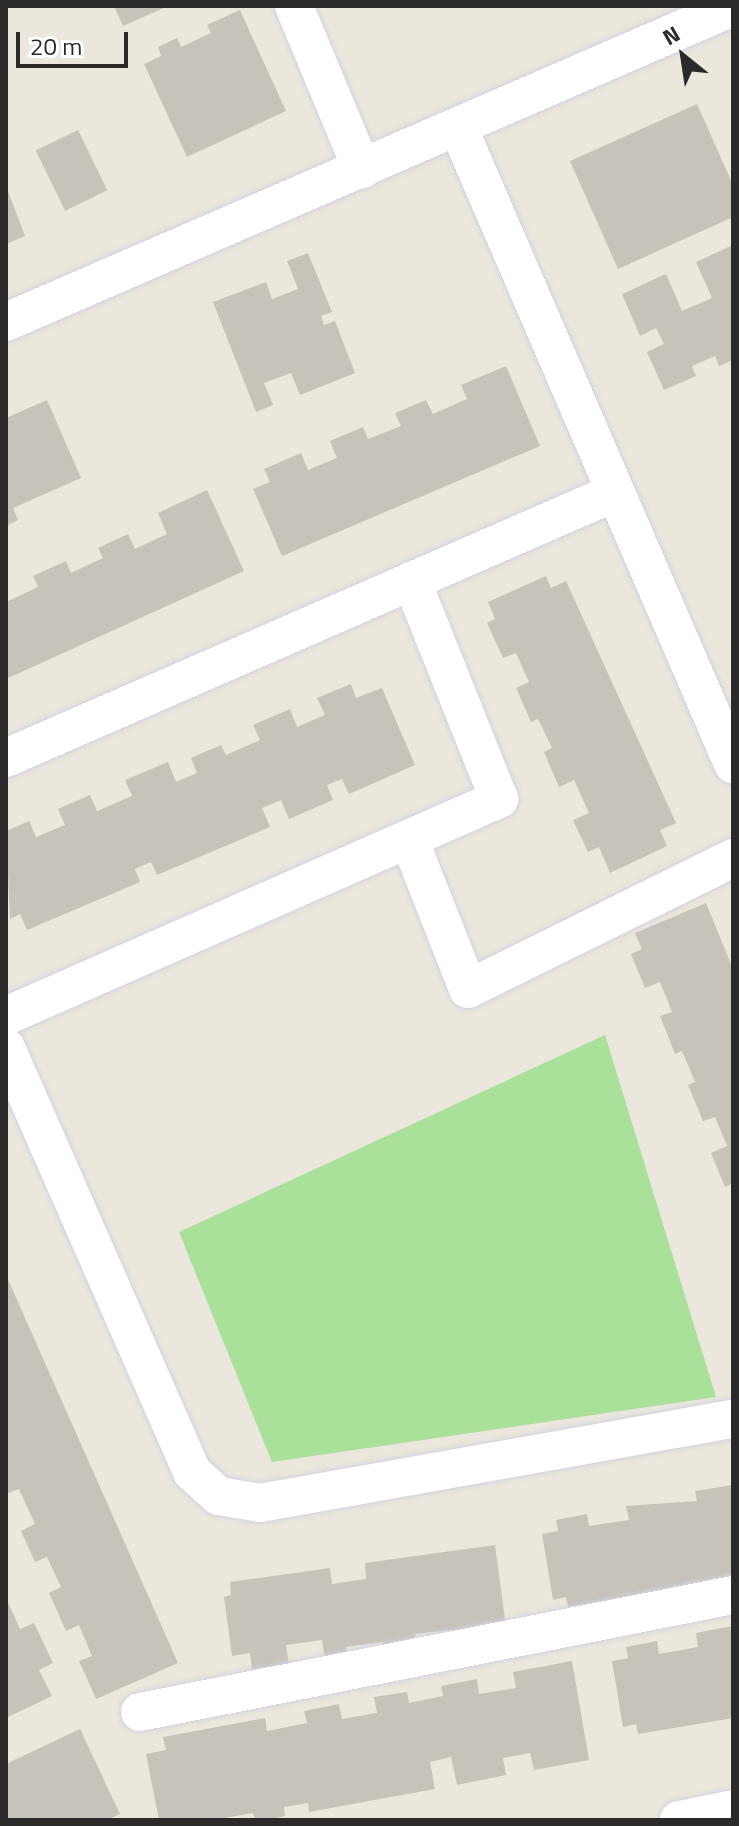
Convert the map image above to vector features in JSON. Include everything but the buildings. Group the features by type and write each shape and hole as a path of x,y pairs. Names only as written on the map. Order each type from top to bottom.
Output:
{"street":[{"path":"294,6 362,169"},
{"path":"6,322 733,7"},
{"path":"458,127 733,764"},
{"path":"6,758 616,492"},
{"path":"6,1016 499,799 412,581"},
{"path":"409,839 468,989 733,858"},
{"path":"6,1048 192,1472 219,1496 260,1503 733,1419"},
{"path":"140,1712 733,1595"},
{"path":"679,1820 733,1809"}],"green space":[{"path":"605,1035 716,1397 272,1462 179,1232"}]}
